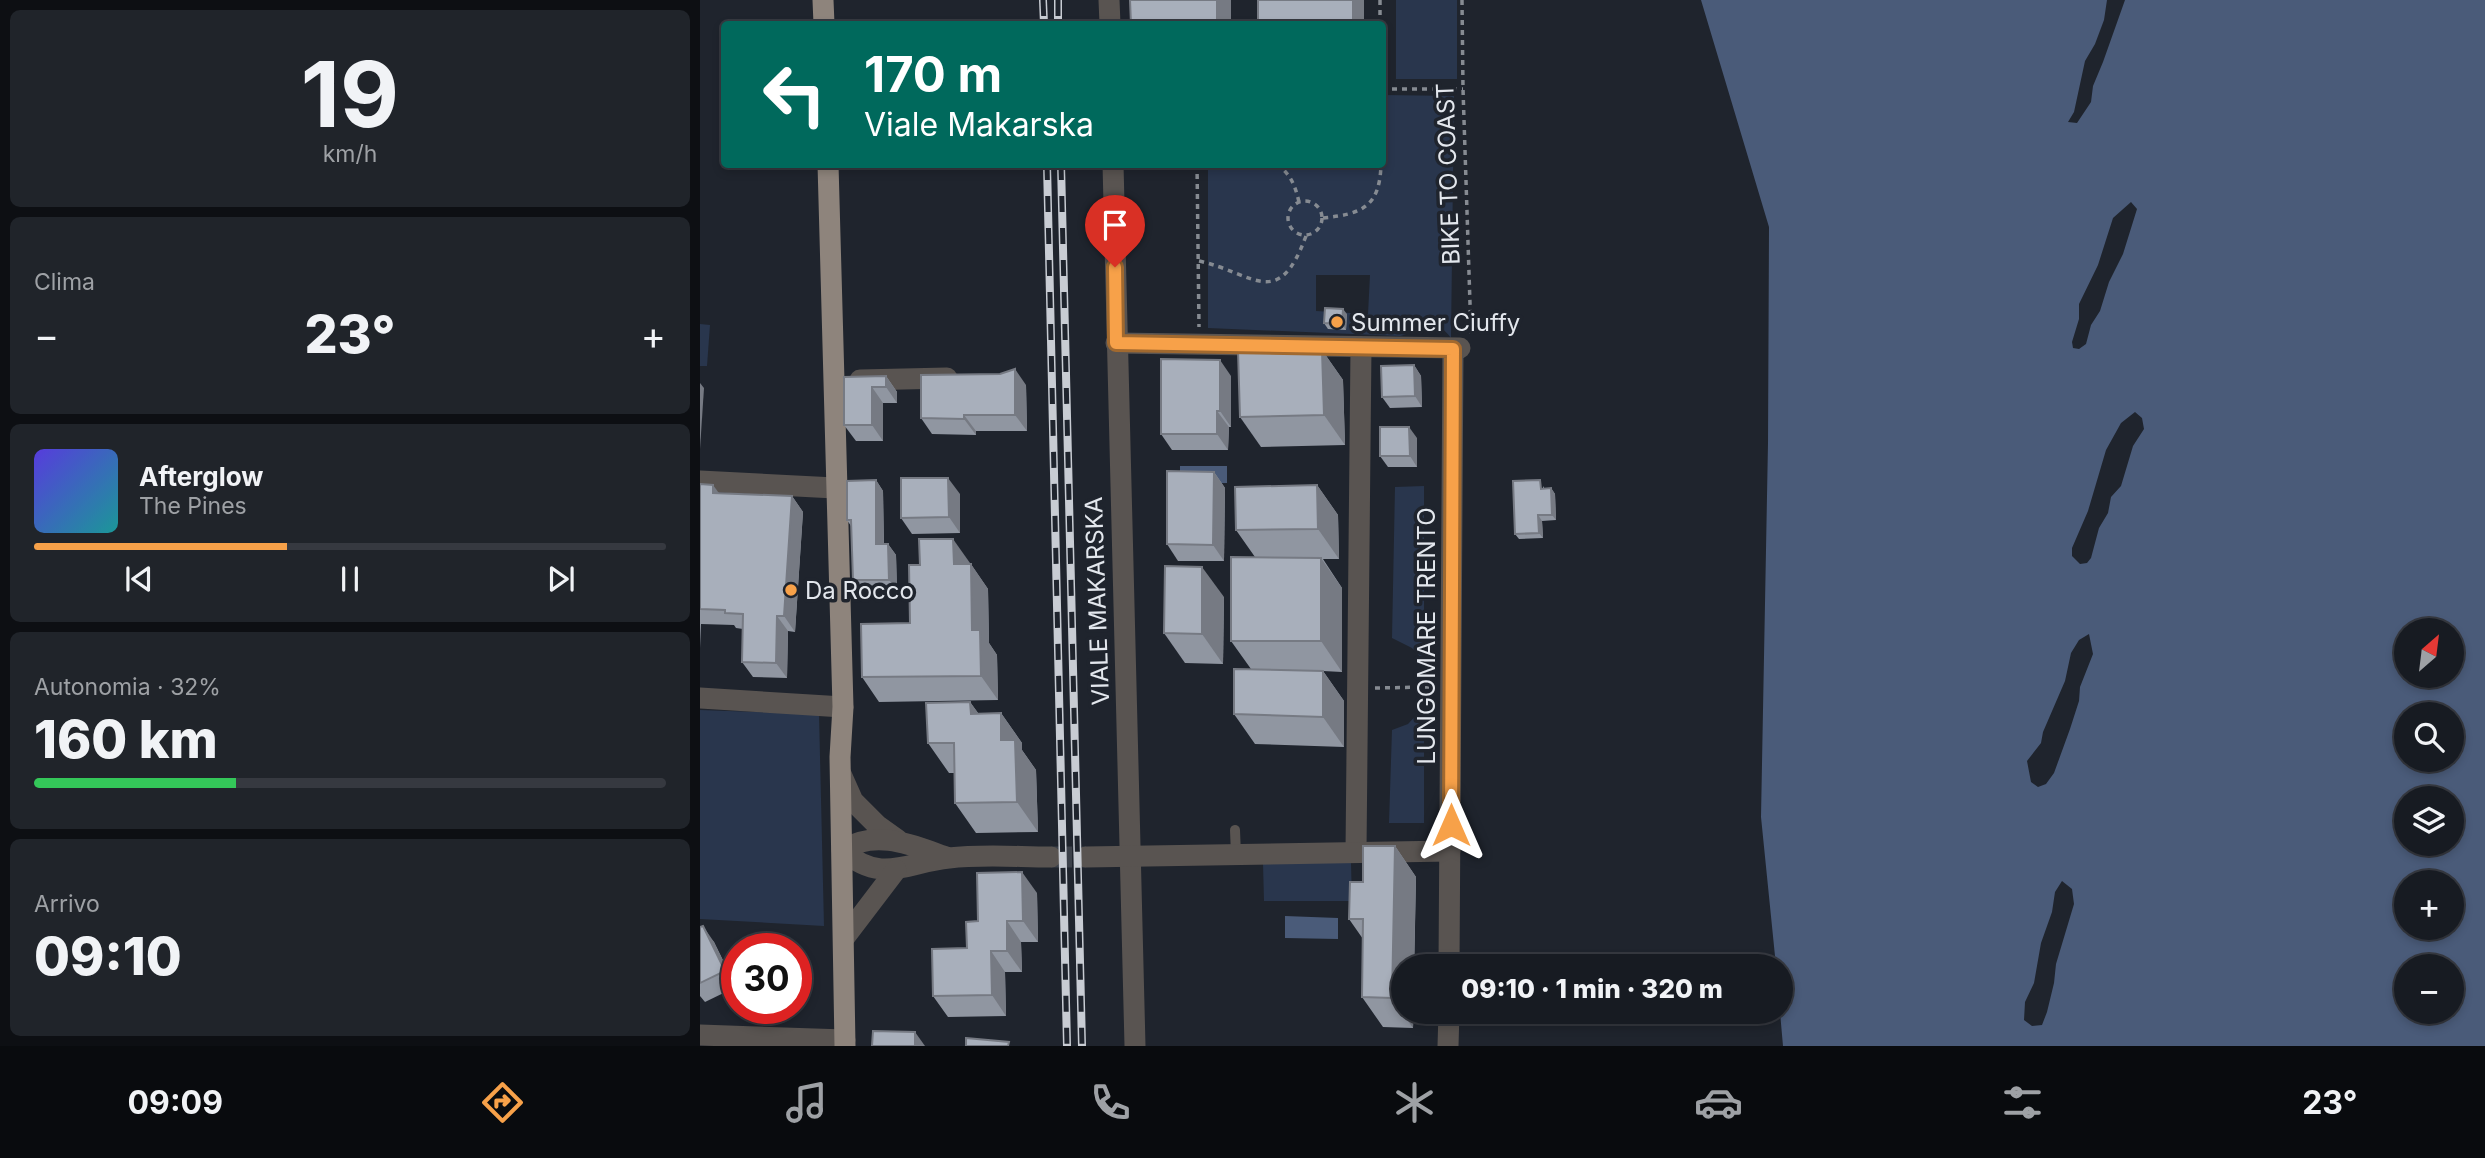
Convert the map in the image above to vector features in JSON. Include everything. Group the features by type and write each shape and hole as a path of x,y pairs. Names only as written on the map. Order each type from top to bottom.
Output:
{"main road":[{"path":"823,0 824,21"},
{"path":"828,168 843,707 841,774 845,1043"}],"street":[{"path":"1109,0 1110,21"},
{"name":"VIALE MAKARSKA","path":"1113,168 1135,1046"},
{"path":"1116,343 1361,347 1461,344"},
{"name":"LUNGOMARE TRENTO","path":"1449,954 1461,344"},
{"path":"1356,852 1361,347"},
{"path":"833,380 970,378"},
{"path":"700,481 835,488"},
{"path":"700,698 843,707"},
{"path":"841,774 853,801 877,825 900,841 949,858"},
{"path":"900,841 865,840 842,850 859,862 896,870 949,858 1051,857"},
{"path":"1087,857 1450,851"},
{"path":"845,937 896,870"},
{"path":"1448,1024 1448,1046"},
{"path":"700,1035 845,1043"}],"lane":[{"path":"1235,830 1236,855"}],"path":[{"path":"1380,0 1380,21"},
{"name":"BIKE TO COAST","path":"1461,344 1462,0"},
{"path":"1386,89 1463,89"},
{"path":"1197,168 1200,345"},
{"path":"1282,168 1295,184 1299,202"},
{"path":"1323,218 1346,216 1366,208 1378,192 1381,168"},
{"path":"1310,201 1315,204 1323,218 1320,229 1311,235 1294,232 1288,222 1290,210 1299,202 1310,201"},
{"path":"1199,261 1216,265 1253,282 1280,279 1293,267 1306,236"},
{"path":"1373,688 1429,687"}],"shaded area":[{"path":"1396,0 1457,0 1457,79 1396,79"},
{"path":"1701,0 2485,0 2485,1046 1783,1046 1781,1024 1793,1024 1793,954 1775,954 1761,817 1769,227"},
{"path":"1386,95 1454,96 1451,338 1444,330 1431,324 1400,336 1208,328 1208,168 1386,168","holes":["1316,275 1370,275 1368,314 1316,311"]},
{"path":"700,324 710,325 707,366 700,366"},
{"path":"1180,466 1227,466 1227,483 1180,484"},
{"path":"1424,486 1424,661 1412,648 1392,638 1395,487"},
{"path":"1424,707 1424,823 1389,823 1392,730 1408,724"},
{"path":"700,710 819,714 824,926 700,919"},
{"path":"1263,863 1351,863 1352,901 1264,901"},
{"path":"1285,916 1338,918 1338,939 1285,938"}],"pier":[{"path":"2107,0 2125,0 2093,86 2091,102 2077,123 2068,122 2074,112 2085,61 2104,20"},
{"path":"2131,202 2137,209 2123,254 2109,282 2100,311 2091,325 2086,344 2079,349 2073,348 2079,304 2098,265 2113,218"},
{"path":"2135,412 2142,418 2144,429 2133,446 2121,486 2111,497 2108,513 2099,528 2091,558 2087,563 2080,564 2072,556 2072,548 2088,511 2106,450 2121,423"},
{"path":"2089,634 2093,654 2080,687 2079,701 2070,729 2054,773 2046,784 2038,787 2031,782 2027,761 2041,743 2043,732 2065,681 2071,653 2079,640"},
{"path":"2062,881 2072,889 2074,904 2056,964 2047,1012 2042,1025 2032,1026 2024,1020 2025,1002 2034,983 2041,943 2052,912 2055,892"}],"building":[{"path":"1130,0 1217,0 1217,21 1131,21"},
{"path":"1258,0 1353,0 1353,21 1258,21"},
{"path":"1325,308 1343,309 1342,324 1324,323"},
{"path":"1322,350 1324,415 1240,417 1238,351"},
{"path":"1161,359 1220,360 1217,434 1161,434"},
{"path":"1414,365 1415,396 1382,397 1381,366"},
{"path":"1015,369 1015,415 964,415 964,419 921,418 921,375 1000,374"},
{"path":"886,376 886,387 872,387 872,425 844,425 844,377"},
{"path":"1380,427 1409,427 1410,456 1380,456"},
{"path":"1167,471 1214,472 1213,545 1167,544"},
{"path":"901,478 948,478 949,517 901,518"},
{"path":"876,480 876,544 888,544 889,580 853,580 851,520 847,520 847,481"},
{"path":"1540,480 1541,489 1551,488 1552,515 1538,515 1539,533 1515,534 1513,481"},
{"path":"700,484 713,485 713,493 792,496 784,616 777,616 776,663 742,662 743,614 700,609"},
{"path":"1317,485 1318,529 1236,530 1235,487"},
{"path":"919,539 953,539 954,564 971,564 972,630 980,630 981,676 862,677 861,624 910,623 909,565 920,565"},
{"path":"1231,557 1321,558 1321,641 1231,641"},
{"path":"1165,566 1202,567 1202,634 1164,633"},
{"path":"1234,669 1323,671 1323,717 1234,714"},
{"path":"970,702 971,714 1001,713 1001,740 1015,740 1017,802 955,803 954,743 928,743 926,703"},
{"path":"1363,846 1395,846 1391,998 1362,997 1363,919 1349,919 1350,882 1363,882"},
{"path":"1022,872 1023,921 1007,921 1007,951 991,951 992,995 933,996 932,949 967,948 966,922 978,921 977,873"},
{"path":"703,926 721,963 721,973 700,983 700,927"},
{"path":"873,1031 915,1032 915,1046 872,1046"},
{"path":"966,1038 1009,1042 1008,1046 966,1046"}],"tunnel":[{"path":"1051,857 1086,857"}],"railway":[{"path":"1043,0 1044,21"},
{"path":"1058,0 1058,21"},
{"path":"1047,168 1067,1046"},
{"path":"1061,168 1082,1046"}],"place":[{"name":"Summer Ciuffy","path":"1337,322"},
{"name":"Da Rocco","path":"791,590"}],"route":[{"path":"1115,267 1116,343 1453,349 1451,825"}]}
